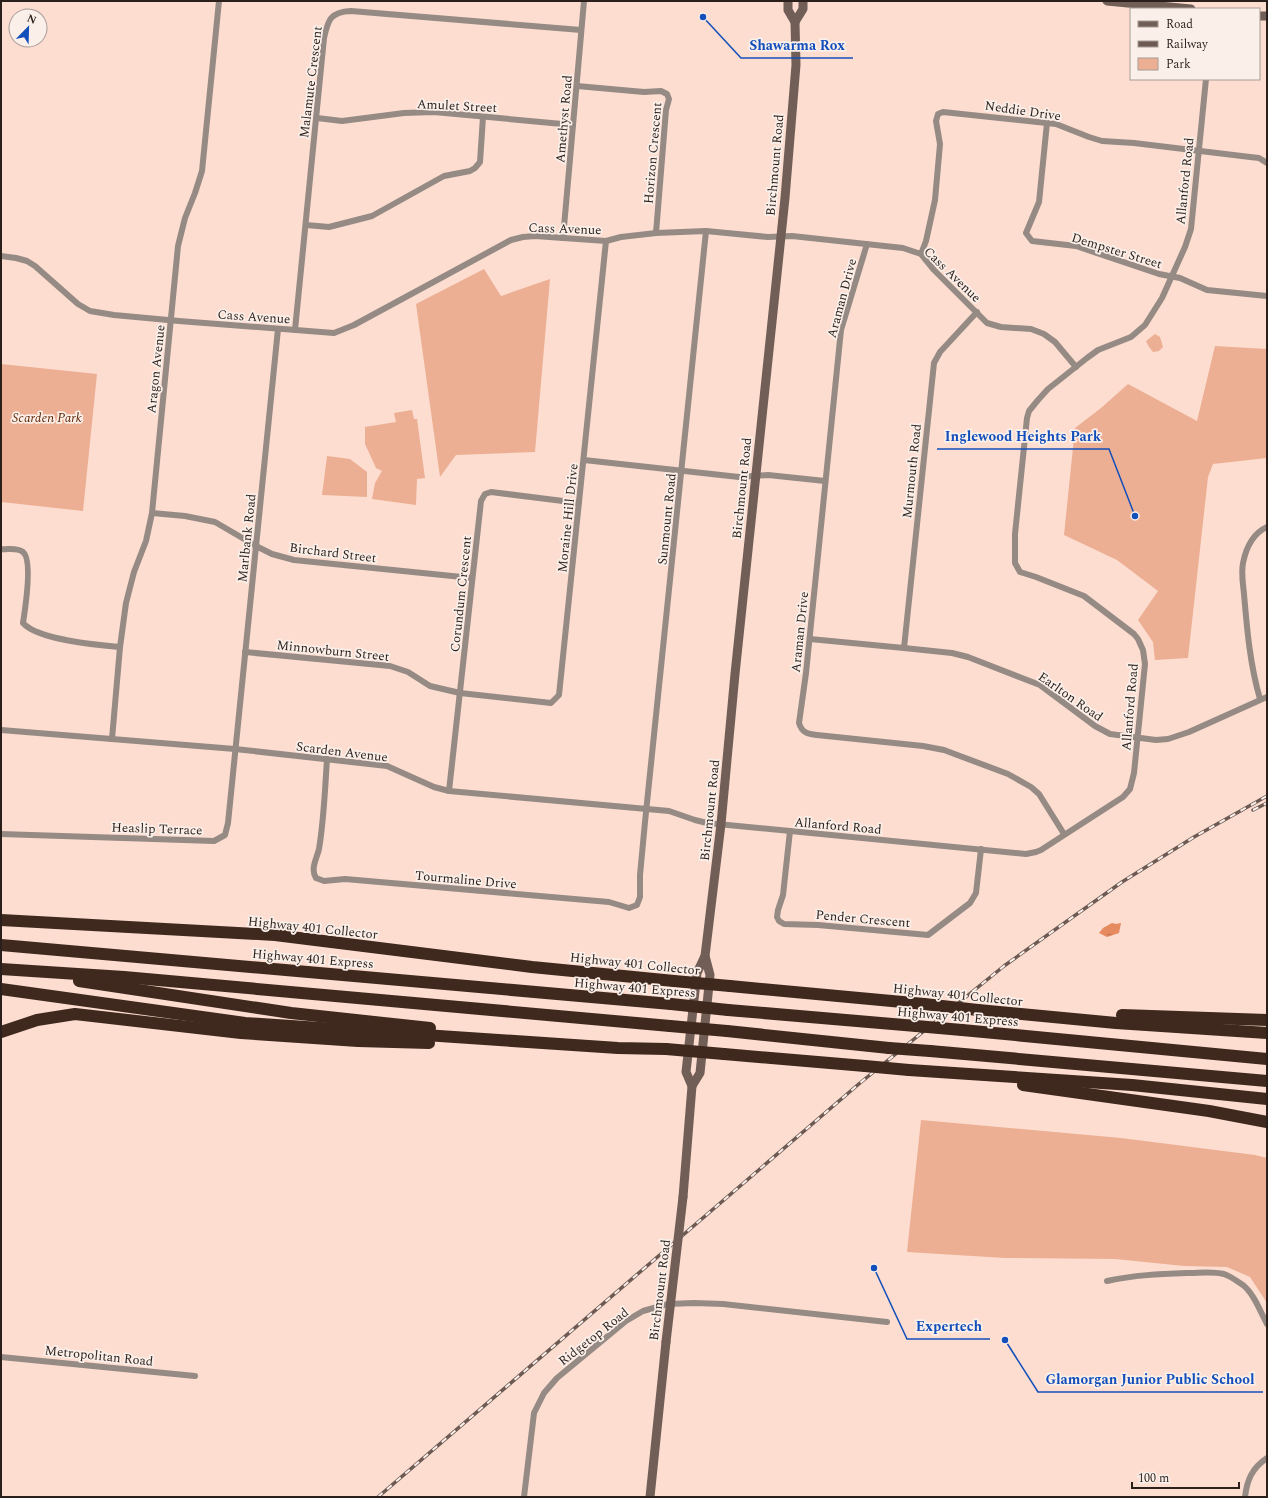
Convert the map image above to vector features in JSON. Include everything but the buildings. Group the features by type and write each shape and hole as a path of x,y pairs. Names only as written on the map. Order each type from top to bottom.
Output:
{"highway":[{"name":"Highway 401 Collector","path":"1,918 27,921 276,935 517,965 674,981 1062,1018 1267,1033"},
{"name":"Highway 401 Express","path":"1,945 962,1030 1267,1059"},
{"path":"1,969 129,977 726,1031 889,1048 1267,1081"},
{"path":"1,969 291,1012 618,1048"},
{"path":"1,989 245,1023 618,1048"},
{"path":"1,1032 37,1020 75,1014 241,1033 358,1041 666,1049 914,1070 1132,1085 1267,1099"},
{"path":"1062,1018 1083,1014 1267,1020"},
{"path":"914,1070 1209,1111 1267,1122"}],"main road":[{"name":"Birchmount Road","path":"692,1086 686,1072 696,973 705,956 721,824 734,674 785,198 796,65 795,22 788,10 788,1"},
{"name":"Birchmount Road","path":"795,22 803,9 803,1"},
{"path":"1107,1 1180,8"},
{"name":"Birchmount Road","path":"650,1497 683,1197 692,1086 700,1073 710,975 705,956"}],"street":[{"name":"Aragon Avenue","path":"112,739 120,647 126,603 134,572 146,541 152,513 178,246 184,218 195,193 202,171 219,1"},
{"name":"Amethyst Road","path":"563,238 584,1"},
{"name":"Malamute Crescent","path":"295,330 324,38 328,22 334,15 351,11 581,30"},
{"name":"Allanford Road","path":"721,824 1030,854 1041,850 1127,794 1132,782 1137,738 1145,664 1143,650 1134,634 1084,596 1020,572 1015,563 1016,524 1025,427 1029,411 1048,389 1098,350 1131,337 1140,329 1156,308 1185,247 1191,229 1206,80"},
{"name":"Horizon Crescent","path":"577,86 644,92 661,91 667,94 669,99 666,110 656,233"},
{"name":"Amulet Street","path":"317,118 342,121 404,113 434,112 573,125"},
{"name":"Neddie Drive","path":"921,254 926,241 936,193 940,144 936,121 938,114 945,112 1063,126 1102,141 1198,150 1259,158 1267,163"},
{"path":"306,224 329,227 372,216 444,176 470,171 475,168 480,162 483,117"},
{"name":"Dempster Street","path":"1047,124 1039,202 1026,233 1032,241 1076,246 1171,277 1180,278 1207,290 1267,296"},
{"name":"Cass Avenue","path":"1,256 16,258 31,264 78,304 90,311 114,315 334,333 341,332 511,240 523,237 535,236 606,241 621,237 656,233 706,231 867,244 903,248 921,254 934,270 987,323 1001,327 1031,329 1044,334 1055,342 1076,367"},
{"name":"Sunmount Road","path":"647,809 706,231"},
{"name":"Moraine Hill Drive","path":"460,693 551,703 559,695 606,241"},
{"name":"Araman Drive","path":"867,244 841,330 810,639 799,723 800,728 804,732 817,736 923,746 944,750 1008,774 1040,794 1064,834"},
{"name":"Murmouth Road","path":"904,648 934,364 940,352 976,312"},
{"name":"Marlbank Road","path":"235,749 278,329"},
{"path":"584,460 739,477 768,476 825,481"},
{"name":"Corundum Crescent","path":"449,791 481,501 485,494 491,492 579,502"},
{"name":"Birchard Street","path":"152,513 185,516 215,522 272,554 294,560 472,578"},
{"path":"1260,699 1256,686 1246,632 1242,571 1247,550 1253,536 1267,527"},
{"path":"1,549 21,550 28,560 27,597 23,623 28,628 36,632 76,642 120,647"},
{"name":"Earlton Road","path":"810,639 952,653 968,657 1040,685 1103,731 1110,734 1137,738 1156,740 1168,739 1189,732 1267,697"},
{"name":"Minnowburn Street","path":"245,652 390,666 408,672 430,686 460,693"},
{"name":"Scarden Avenue","path":"1,730 235,749 387,766 434,787 449,791 669,811 694,820 721,824"},
{"name":"Heaslip Terrace","path":"1,834 214,841 225,835 228,823 235,749"},
{"name":"Tourmaline Drive","path":"327,759 319,848 314,864 314,875 316,878 324,881 345,879 609,902 629,908 638,905 639,901 640,875 647,809"},
{"name":"Pender Crescent","path":"790,831 783,895 777,917 779,921 784,924 818,924 928,935 974,899 981,849"},
{"path":"1107,1281 1131,1276 1167,1273 1204,1272 1224,1274 1231,1277 1247,1289 1252,1295 1267,1324"},
{"name":"Ridgetop Road","path":"524,1497 534,1413 544,1393 558,1378 626,1321 638,1314 655,1307 668,1304 694,1303 723,1304 887,1322"},
{"name":"Metropolitan Road","path":"1,1357 195,1376"},
{"path":"1245,1497 1249,1477 1267,1458"}],"green space":[{"path":"484,269 501,296 550,279 535,452 456,455 440,477 416,304"},
{"path":"1155,334 1160,337 1163,347 1159,351 1153,352 1146,341"},
{"path":"1215,346 1267,349 1267,458 1213,464 1208,477 1188,658 1155,660 1153,642 1138,620 1158,591 1117,560 1064,535 1075,428 1101,408 1128,384 1197,421"},
{"name":"Scarden Park","path":"1,364 97,374 83,511 1,502"},
{"path":"412,410 414,419 417,419 425,478 417,479 416,505 372,499 375,483 382,471 376,468 365,444 365,427 396,422 394,413"},
{"path":"327,456 350,459 367,472 367,497 322,495"},
{"path":"921,1120 1121,1138 1255,1155 1267,1158 1267,1303 1250,1277 1227,1267 1184,1266 1115,1259 1005,1258 907,1252"}],"water":[{"path":"1112,923 1121,923 1119,933 1107,937 1099,933 1103,928"}],"railway":[{"path":"378,1497 860,1083 1004,966 1122,882 1194,837 1267,796"},
{"path":"1253,810 1267,803"}],"place":[{"name":"Shawarma Rox","path":"703,17"},
{"name":"Inglewood Heights Park","path":"1135,516"},
{"name":"Expertech","path":"874,1268"},
{"name":"Glamorgan Junior Public School","path":"1005,1340"}]}
